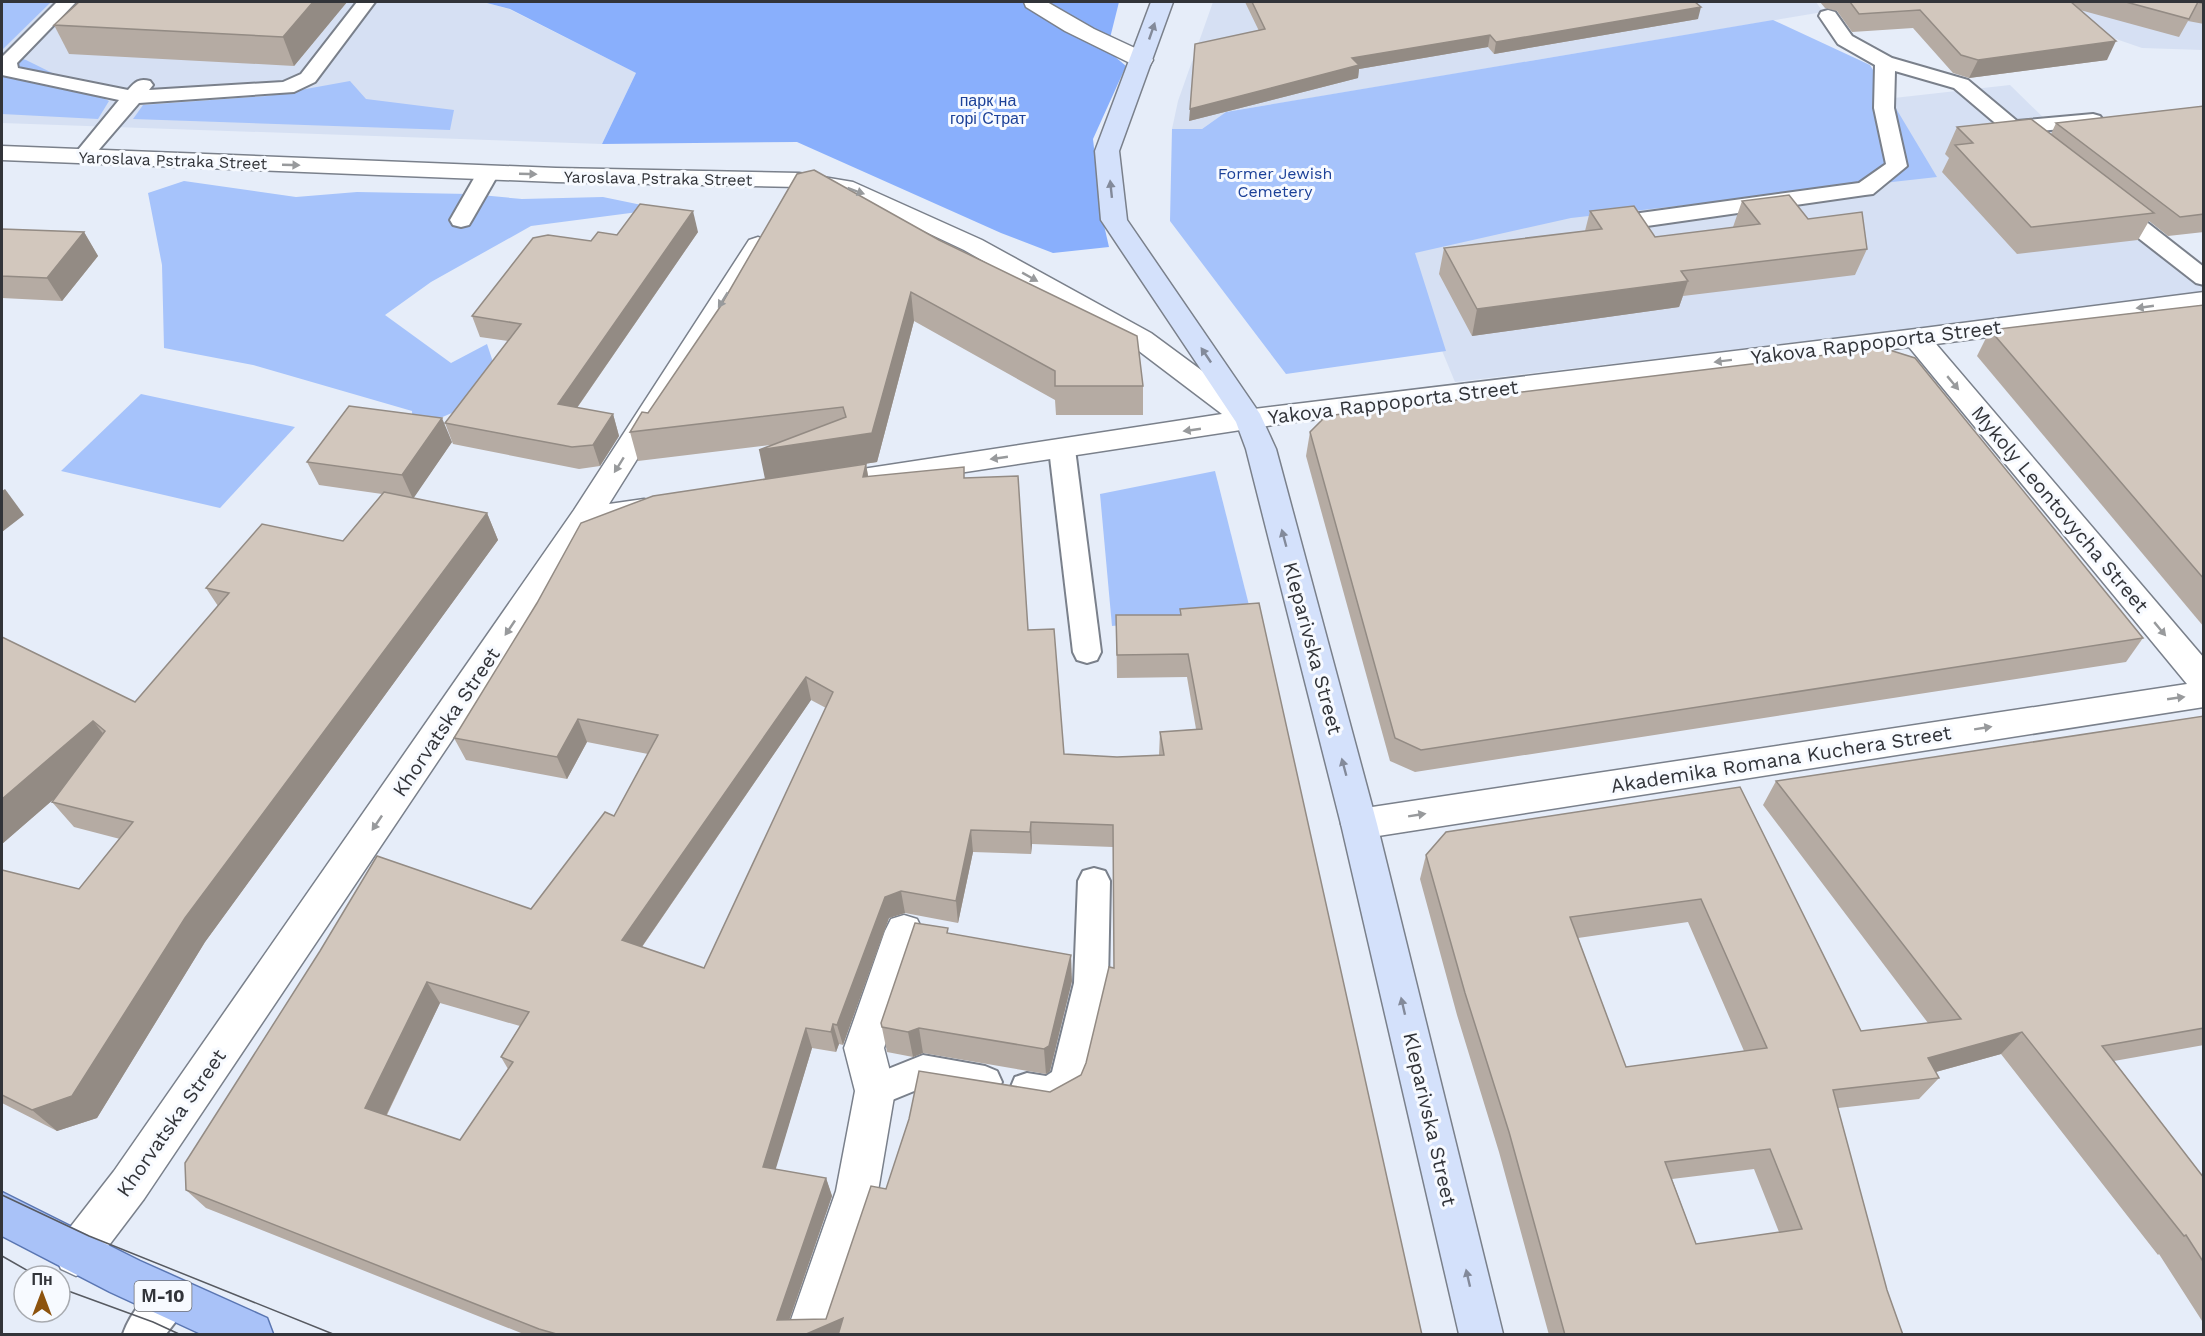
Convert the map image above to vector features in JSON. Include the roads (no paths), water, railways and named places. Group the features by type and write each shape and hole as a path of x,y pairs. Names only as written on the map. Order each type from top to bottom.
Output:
{"main road":[{"name":"Kleparivska Street","path":"1162,2 1107,151 1114,220 1250,421 1261,449 1359,824 1482,1335"},
{"name":"М-10","path":"2,1214 76,1254 251,1335"}],"street":[{"path":"1034,2 1051,15 1095,39 1142,60"},
{"name":"Yaroslava Pstraka Street","path":"2,153 695,180 799,180 853,189 973,245 1141,339 1250,421"},
{"name":"Khorvatska Street","path":"76,1254 129,1185 585,518 799,180"},
{"name":"Yakova Rappoporta Street","path":"813,485 1298,413 1916,338 2199,298"},
{"name":"Mykoly Leontovycha Street","path":"1916,338 2204,681"},
{"path":"585,518 671,506"},
{"name":"Akademika Romana Kuchera Street","path":"1359,824 2204,694"},
{"path":"808,1335 857,1191 875,1091 864,1048 916,933"}],"lane":[{"path":"67,2 7,62 9,72 138,90 287,88 308,78 366,2"},
{"path":"1828,16 1845,40 1885,62 1961,84 2048,157"},
{"path":"1633,221 1865,189 1897,166 1884,108 1885,62"},
{"path":"83,156 138,90"},
{"path":"2012,128 2113,117"},
{"path":"461,220 488,172"},
{"path":"2093,192 2204,278"},
{"path":"1062,449 1087,652"},
{"path":"875,1091 923,1071 1050,1093 1067,1082 1091,983 1094,880"},
{"path":"1057,954 1092,959"},
{"path":"142,1335 170,1299"}],"tram line":[{"path":"2,1195 89,1236 333,1334"},
{"path":"2,1256 16,1264"},
{"path":"72,1292 179,1334"}],"park label":[{"name":"парк на горі Страт","path":"988,109"},
{"name":"Former Jewish Cemetery","path":"1275,182"}]}
